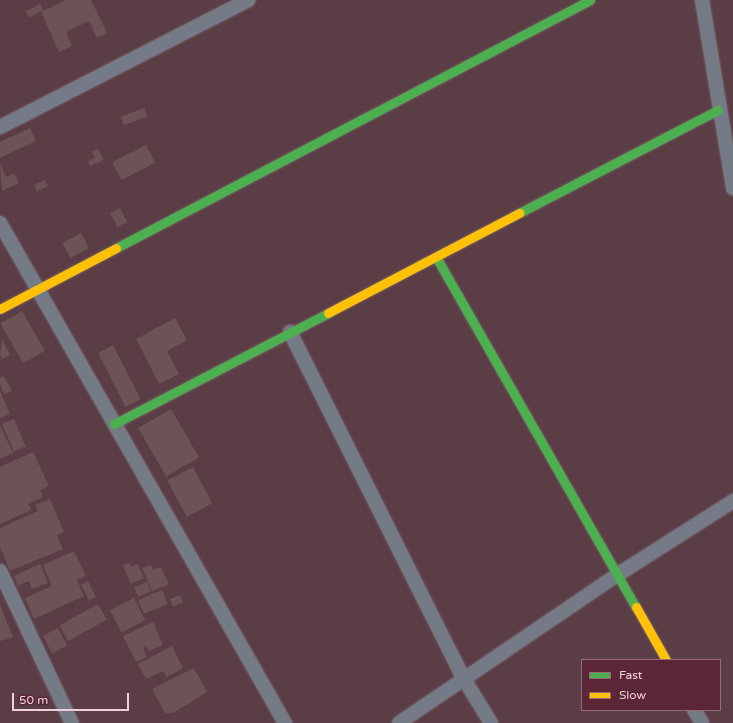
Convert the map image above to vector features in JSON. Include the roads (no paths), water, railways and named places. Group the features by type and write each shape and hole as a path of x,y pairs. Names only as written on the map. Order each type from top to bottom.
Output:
{"street":[{"path":"0,128 248,0"},
{"path":"0,309 590,0"},
{"path":"702,0 718,110 733,188"},
{"path":"114,424 718,110"},
{"path":"0,223 285,723"},
{"path":"436,257 665,659"},
{"path":"290,332 464,679 491,723"},
{"path":"399,723 617,575 733,501"},
{"path":"0,571 72,723"},
{"path":"695,711 702,723"}]}
